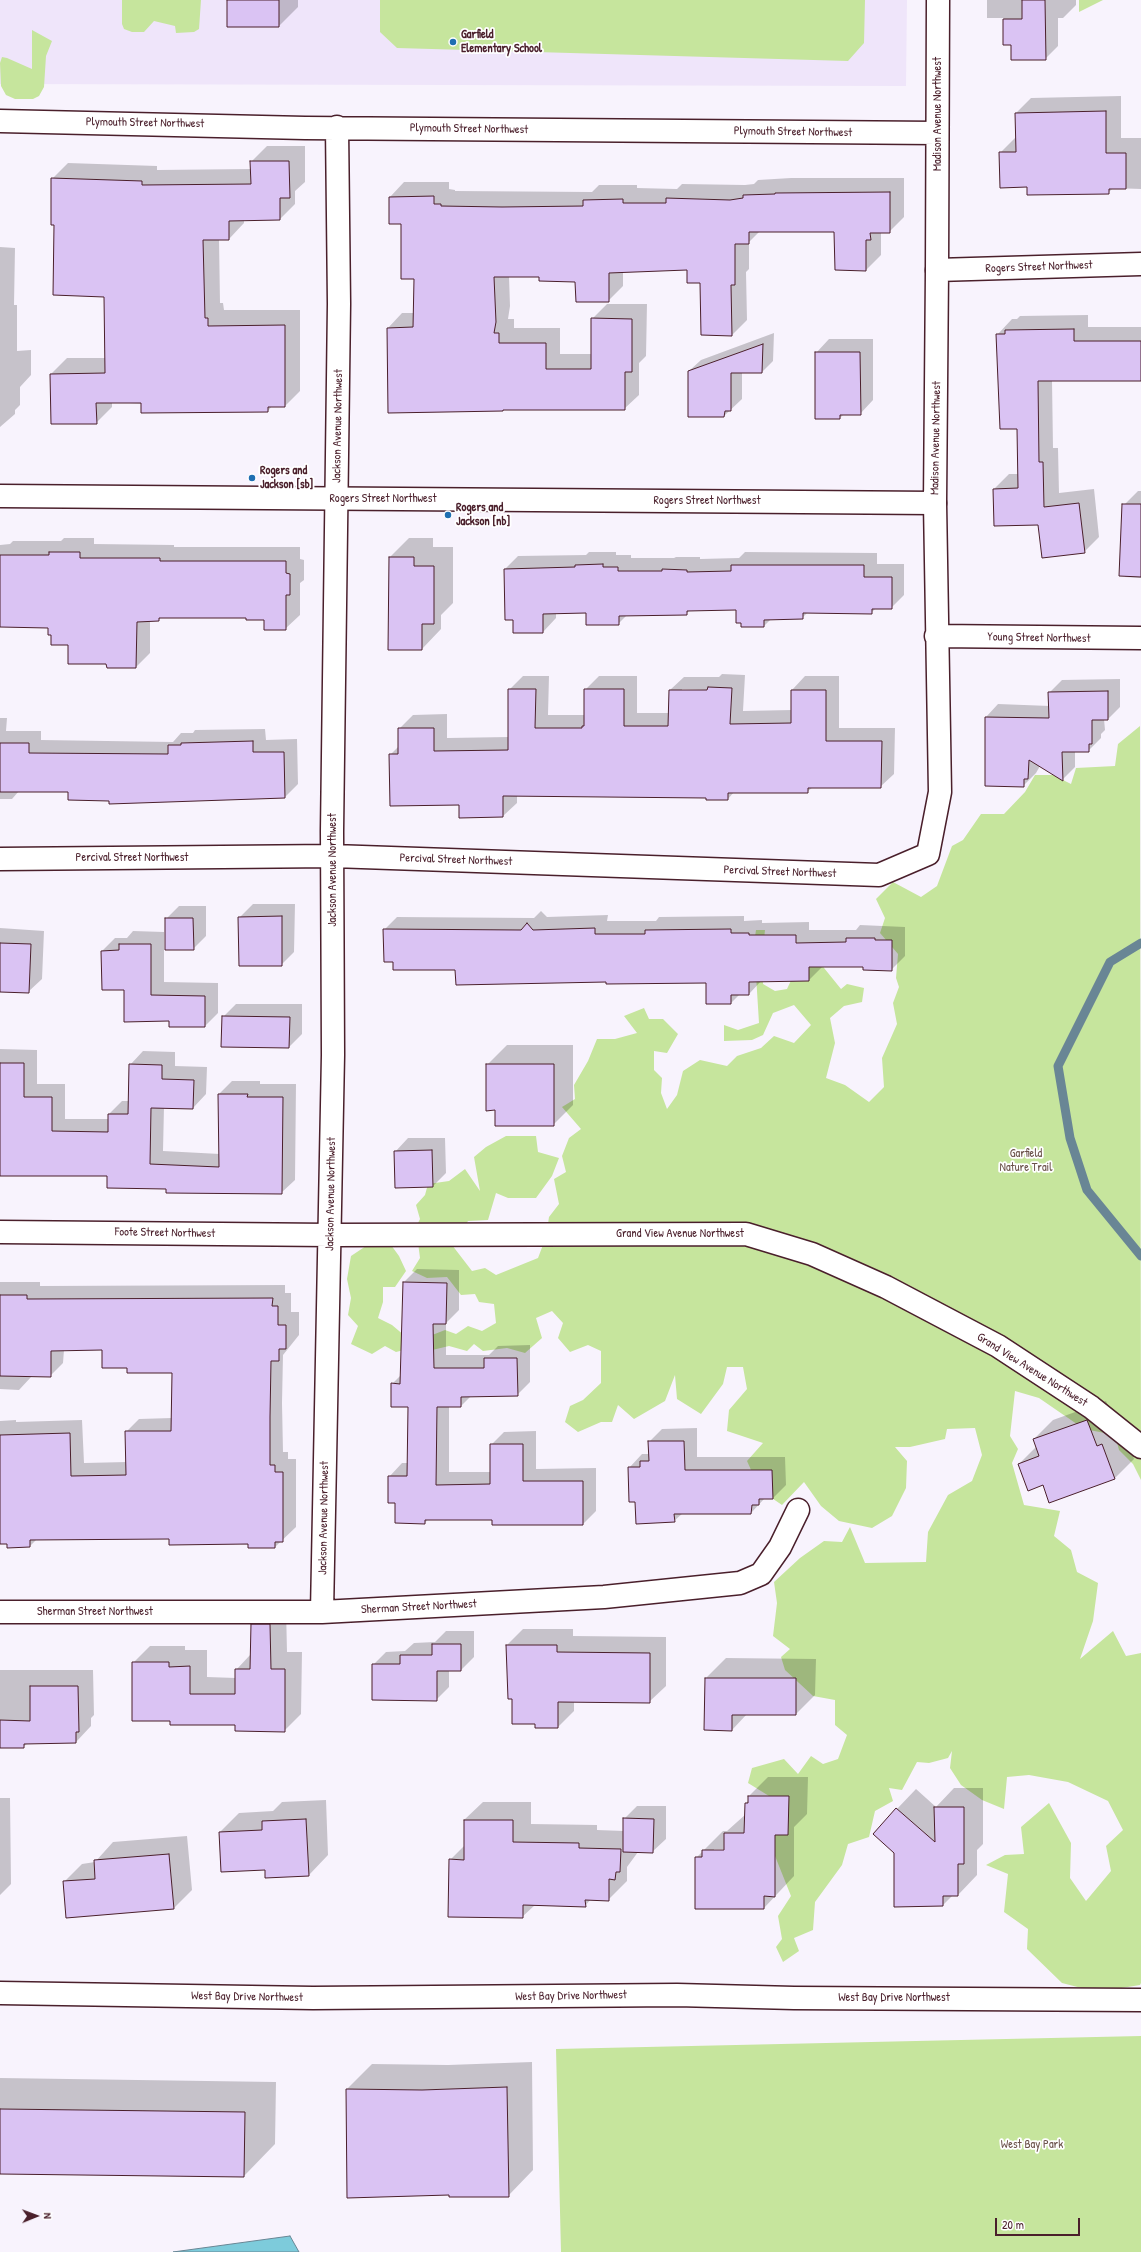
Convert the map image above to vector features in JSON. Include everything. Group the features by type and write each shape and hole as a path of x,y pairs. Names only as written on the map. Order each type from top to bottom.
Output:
{"street":[{"name":"Madison Avenue Northwest","path":"908,862 928,854 940,792 936,636 935,503 938,0"},
{"name":"Plymouth Street Northwest","path":"0,121 337,127 938,133"},
{"name":"Jackson Avenue Northwest","path":"322,1612 333,1055 332,832 339,304 337,127"},
{"name":"Rogers Street Northwest","path":"937,270 1141,264"},
{"name":"Rogers Street Northwest","path":"0,496 935,503"},
{"name":"Young Street Northwest","path":"936,636 1141,638"},
{"name":"Percival Street Northwest","path":"0,859 333,856 879,875 908,862"},
{"name":"Foote Street Northwest","path":"0,1232 330,1235"},
{"name":"Grand View Avenue Northwest","path":"330,1235 746,1234 812,1254 886,1286 991,1342 1091,1407 1141,1447"},
{"name":"Sherman Street Northwest","path":"0,1612 322,1612 604,1597 740,1583 761,1574 780,1547 798,1510"},
{"name":"West Bay Drive Northwest","path":"0,1993 313,1998 677,1994 794,1998 1141,2000"}],"shaded area":[{"name":"Garfield Elementary School","path":"0,0 907,0 906,86 0,84"}],"green space":[{"path":"122,0 201,0 199,29 194,32 176,33 175,26 154,21 144,32 132,32 124,29 122,24"},
{"path":"380,0 865,0 864,43 848,61 397,48 380,32"},
{"path":"1079,0 1103,0 1079,12"},
{"path":"32,30 52,41 46,56 44,87 39,96 33,99 15,99 6,95 1,86 0,63 2,57 32,69"},
{"name":"Garfield Nature Trail","path":"1140,726 1141,1480 1133,1464 1119,1450 1115,1435 1084,1429 1039,1398 1015,1391 1010,1436 1018,1449 1012,1463 1024,1505 1060,1511 1054,1536 1071,1550 1077,1572 1098,1583 1093,1621 1080,1659 1113,1631 1126,1656 1141,1653 1141,1983 1140,1985 1097,1992 1062,1983 1027,1949 1028,1929 1004,1912 1008,1874 986,1865 1005,1855 1024,1854 1021,1827 1049,1803 1071,1843 1070,1878 1086,1901 1111,1871 1106,1846 1123,1830 1108,1801 1068,1782 1029,1775 1007,1777 1004,1809 982,1800 961,1785 950,1768 952,1751 948,1758 929,1763 917,1762 902,1790 889,1788 893,1801 875,1811 869,1837 848,1844 842,1865 815,1902 813,1930 794,1938 799,1951 783,1962 776,1947 782,1939 778,1916 791,1896 769,1841 779,1807 769,1796 748,1783 752,1768 784,1759 798,1774 811,1756 823,1764 838,1759 847,1735 835,1725 835,1700 813,1696 785,1670 781,1657 790,1649 773,1636 777,1603 774,1582 800,1558 824,1541 842,1542 850,1527 865,1563 926,1562 928,1532 948,1495 972,1481 982,1455 975,1428 947,1429 945,1439 910,1447 895,1447 907,1461 906,1488 892,1516 872,1528 839,1521 821,1506 804,1482 782,1505 760,1490 747,1461 763,1443 727,1431 729,1410 747,1389 743,1367 727,1367 723,1384 701,1414 677,1399 675,1375 665,1401 634,1419 618,1405 612,1422 601,1422 578,1432 565,1422 570,1406 583,1400 601,1383 601,1351 588,1345 570,1352 558,1338 563,1323 552,1311 536,1318 542,1338 525,1353 507,1348 483,1351 474,1344 467,1351 449,1346 424,1352 412,1348 396,1352 385,1346 372,1354 351,1344 358,1326 348,1315 351,1298 347,1279 351,1256 366,1246 391,1245 399,1256 406,1271 395,1287 383,1287 383,1302 378,1318 392,1325 405,1336 427,1337 445,1330 456,1334 468,1326 482,1331 496,1323 494,1304 479,1302 475,1294 461,1295 447,1277 427,1278 412,1271 420,1258 416,1227 420,1219 416,1205 425,1195 428,1184 449,1181 465,1169 480,1191 474,1157 486,1147 506,1136 536,1136 538,1152 559,1158 552,1176 536,1198 508,1198 496,1193 488,1220 468,1221 452,1245 472,1271 485,1268 496,1275 538,1258 546,1237 549,1217 559,1204 554,1179 566,1172 562,1156 569,1138 581,1129 562,1107 575,1099 574,1085 588,1061 597,1039 615,1039 637,1033 624,1016 644,1008 649,1019 663,1019 678,1034 667,1053 654,1051 654,1070 662,1078 661,1093 667,1109 677,1095 683,1071 700,1060 727,1066 737,1056 761,1048 774,1036 794,1043 811,1025 794,1005 773,1013 763,1035 752,1040 724,1041 724,1025 738,1030 759,1023 754,943 756,930 765,930 762,960 763,984 775,991 787,989 794,974 802,967 820,963 841,989 847,984 864,988 862,1002 844,1006 830,1018 835,1043 826,1078 845,1085 869,1102 884,1087 882,1058 897,1024 893,1003 899,987 896,978 898,954 880,933 885,918 876,899 893,882 921,897 937,886 952,846 963,840 981,814 1004,814 1025,792 1035,775 1053,775 1071,784 1076,768 1115,766 1118,744"},
{"name":"West Bay Park","path":"1141,2036 1141,2252 561,2252 556,2049"}],"water":[{"path":"290,2236 299,2252 173,2252"}],"building":[{"path":"227,0 279,0 279,27 227,27"},
{"path":"1022,0 1045,0 1046,60 1011,60 1011,45 1003,45 1003,19 1022,19"},
{"path":"1106,111 1106,153 1126,153 1126,189 1109,189 1109,194 1027,195 1027,187 1000,188 999,152 1016,152 1015,113"},
{"path":"250,161 289,161 290,198 280,198 280,220 229,221 229,240 203,240 205,318 208,318 208,326 285,325 285,407 268,407 268,412 141,413 141,403 96,403 97,424 51,424 50,374 105,373 104,297 53,295 54,225 51,225 51,178 142,181 142,185 251,184"},
{"path":"890,192 890,233 870,233 871,240 866,240 866,271 835,270 834,232 749,232 749,244 735,244 735,285 731,285 732,336 701,335 700,283 687,283 687,270 609,273 609,302 576,302 575,282 539,281 539,277 494,277 496,322 494,333 499,333 499,343 546,343 546,369 591,369 591,318 632,319 632,372 625,372 625,410 503,410 388,413 387,328 413,327 414,279 401,279 401,224 389,224 389,197 434,196 434,204 441,204 441,206 502,207 583,206 583,200 623,199 623,203 666,203 666,198 730,200 743,198 743,195 775,193"},
{"path":"1074,329 1074,341 1141,341 1141,381 1038,381 1039,462 1043,462 1044,507 1079,503 1085,553 1042,558 1038,525 994,526 993,489 1018,488 1017,429 1000,429 996,334 1005,334 1005,330"},
{"path":"763,344 762,373 731,373 731,411 725,411 724,417 688,417 688,371"},
{"path":"815,352 860,352 861,415 840,415 840,419 815,419"},
{"path":"1122,504 1141,504 1141,577 1119,576"},
{"path":"49,552 80,552 80,558 160,558 160,561 286,561 286,573 290,574 290,595 286,595 286,630 264,630 264,620 246,620 246,618 159,618 159,621 137,622 136,668 107,668 106,664 68,664 68,645 51,645 51,635 48,635 48,628 0,627 0,555 49,555"},
{"path":"389,557 414,557 414,566 434,566 434,624 422,624 422,650 388,650"},
{"path":"603,564 603,567 618,567 618,571 662,571 662,569 687,570 687,572 731,571 731,565 864,565 864,577 892,577 892,609 872,609 872,614 803,613 803,619 764,620 764,627 741,627 741,623 736,623 736,610 687,611 687,615 619,616 619,625 586,625 586,613 543,614 543,633 513,633 513,620 505,620 504,569 575,567 575,565"},
{"path":"708,687 732,688 730,724 791,723 791,690 826,690 826,741 882,741 881,788 808,788 808,793 728,793 728,800 706,800 706,798 503,796 503,817 459,818 459,805 390,806 389,754 398,754 398,728 434,728 434,751 508,750 508,689 536,689 535,728 582,728 582,726 584,726 584,689 624,689 624,726 668,726 669,690 707,690"},
{"path":"1108,691 1108,720 1092,720 1092,744 1089,744 1089,752 1062,752 1063,781 1029,760 1028,779 1024,779 1024,787 985,786 985,717 1049,718 1048,692"},
{"path":"253,741 253,752 284,752 285,798 109,804 109,801 68,800 68,792 0,792 0,743 29,743 29,753 168,754 168,745 181,745 181,743"},
{"path":"282,916 282,966 239,966 238,917"},
{"path":"165,918 193,918 194,950 165,950"},
{"path":"527,923 533,930 595,928 595,934 645,934 645,930 731,929 731,933 749,933 749,935 796,935 796,943 846,942 846,938 875,938 875,940 892,940 892,971 863,970 863,967 809,967 809,981 749,982 749,995 731,995 731,1004 706,1004 706,983 606,984 606,982 456,985 455,970 393,970 393,962 384,962 383,929 521,930"},
{"path":"0,943 31,944 29,993 0,992"},
{"path":"119,944 151,944 151,995 205,996 205,1027 169,1027 169,1021 124,1022 124,990 102,990 101,951 119,950"},
{"path":"222,1016 290,1017 289,1048 221,1047"},
{"path":"0,1063 24,1063 24,1097 52,1097 52,1131 108,1132 108,1114 128,1114 129,1064 162,1065 162,1079 194,1080 193,1109 151,1108 150,1164 219,1167 218,1094 248,1094 247,1097 283,1097 282,1194 166,1193 166,1189 107,1188 107,1176 0,1176"},
{"path":"486,1064 554,1064 554,1126 495,1126 495,1110 486,1111"},
{"path":"432,1150 433,1187 395,1188 394,1151"},
{"path":"403,1282 447,1283 446,1324 433,1324 434,1368 484,1368 484,1358 517,1358 518,1396 461,1397 461,1407 437,1407 436,1485 490,1484 490,1444 523,1444 523,1481 583,1481 583,1525 492,1525 492,1520 425,1520 425,1524 395,1523 395,1503 388,1503 388,1476 407,1476 408,1407 391,1407 391,1383 400,1384"},
{"path":"0,1295 27,1295 27,1299 273,1298 272,1306 278,1306 278,1325 286,1325 286,1349 279,1349 279,1361 271,1361 270,1417 270,1465 275,1465 275,1472 283,1472 283,1542 275,1542 275,1548 248,1548 248,1544 169,1545 169,1539 30,1540 30,1547 7,1548 7,1544 0,1544 0,1435 70,1433 71,1476 126,1475 125,1431 171,1431 172,1373 127,1373 127,1368 102,1368 102,1350 51,1351 51,1377 0,1376"},
{"path":"1087,1420 1097,1446 1102,1444 1115,1479 1049,1503 1043,1485 1028,1491 1018,1464 1039,1456 1033,1439"},
{"path":"648,1441 684,1441 685,1470 772,1470 773,1499 759,1499 759,1505 752,1505 751,1514 674,1514 675,1522 636,1524 635,1502 629,1502 628,1467 640,1467 640,1461 649,1461"},
{"path":"251,1624 270,1624 271,1669 285,1669 285,1732 235,1731 235,1725 170,1725 170,1721 132,1721 132,1662 169,1662 169,1667 190,1666 190,1694 235,1694 235,1669 250,1669"},
{"path":"432,1644 461,1644 461,1671 437,1671 437,1701 372,1700 372,1664 400,1664 400,1655 432,1655"},
{"path":"506,1645 557,1645 557,1652 650,1653 650,1703 558,1702 558,1728 535,1728 535,1724 512,1724 512,1699 508,1699"},
{"path":"705,1678 796,1678 796,1715 732,1715 732,1731 704,1730"},
{"path":"30,1686 78,1686 79,1732 76,1732 76,1743 24,1744 24,1748 0,1748 0,1720 30,1721"},
{"path":"748,1796 789,1796 788,1835 775,1835 775,1897 764,1896 764,1909 695,1909 695,1857 702,1857 702,1850 724,1850 724,1833 744,1833 745,1803 748,1803"},
{"path":"934,1807 964,1807 964,1864 958,1864 958,1896 943,1896 943,1906 894,1907 894,1853 873,1834 896,1808 935,1842"},
{"path":"623,1818 654,1819 653,1853 623,1852"},
{"path":"306,1819 309,1876 265,1878 265,1870 221,1872 219,1832 262,1830 262,1821"},
{"path":"464,1820 513,1820 513,1842 579,1843 579,1848 621,1849 620,1872 616,1872 615,1880 609,1879 609,1901 585,1900 586,1907 523,1905 523,1918 448,1917 449,1859 464,1860"},
{"path":"169,1854 174,1909 66,1918 63,1881 95,1879 94,1860"},
{"path":"507,2087 509,2197 449,2197 449,2195 347,2198 346,2089 422,2090"},
{"path":"0,2109 245,2112 244,2177 0,2174"}],"waterway":[{"path":"1141,943 1110,962 1058,1066 1070,1138 1087,1190 1141,1256"}],"place":[{"name":"Garfield Elementary School","path":"453,42"},
{"name":"Rogers and Jackson [sb]","path":"252,478"},
{"name":"Rogers and Jackson [nb]","path":"448,515"}]}
